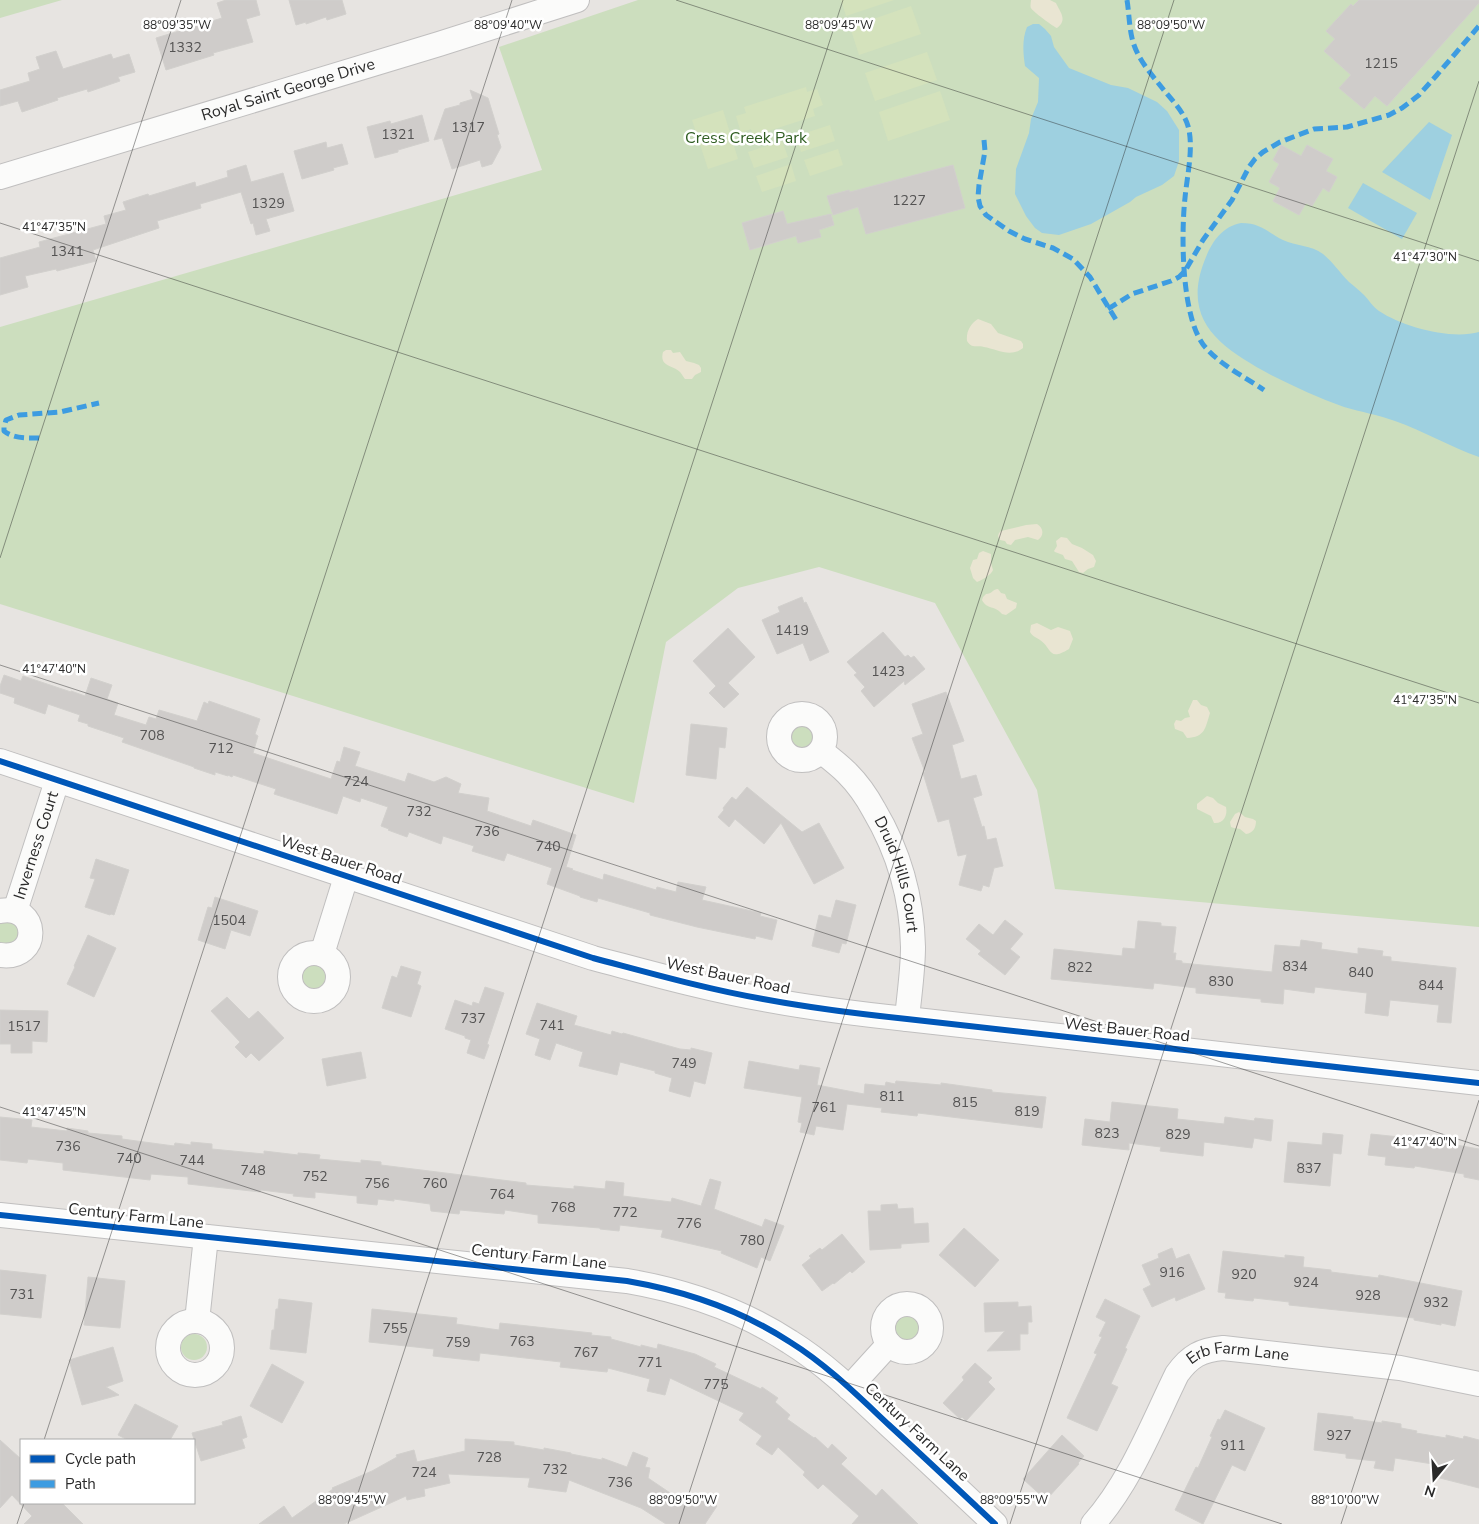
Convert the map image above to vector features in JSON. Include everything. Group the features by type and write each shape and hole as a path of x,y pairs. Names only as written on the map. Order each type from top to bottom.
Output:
{"street":[{"name":"Royal Saint George Drive","path":"0,177 439,44 576,0"},
{"name":"Druid Hills Court","path":"821,751 848,774 867,798 886,830 901,867 906,885 913,940 907,1019"},
{"name":"West Bauer Road","path":"0,761 593,958 663,977 763,999 907,1019 1479,1083"},
{"name":"Inverness Court","path":"0,955 16,955 28,944 31,936 30,928 22,914 7,911 58,781"},
{"path":"322,954 346,876"},
{"name":"Century Farm Lane","path":"0,1215 627,1281 684,1293 751,1320 813,1357 995,1524"},
{"path":"197,1321 206,1237"},
{"path":"849,1388 889,1344"},
{"name":"Erb Farm Lane","path":"1093,1524 1117,1491 1136,1458 1177,1374 1193,1356 1207,1350 1223,1348 1400,1368 1479,1384"}],"green space":[{"path":"0,0 62,0 0,18"},
{"name":"Cress Creek Park","path":"638,0 1479,0 1479,927 1055,889 1037,790 935,603 819,567 738,588 666,642 634,803 0,604 0,327 542,170 499,47"},
{"path":"841,0 894,0 846,16"},
{"path":"911,6 921,34 859,55 850,27"},
{"path":"927,52 937,80 875,101 865,73"},
{"path":"806,87 807,92 817,89 823,105 813,109 815,116 753,136 751,129 741,133 736,116 746,113 744,107"},
{"path":"940,91 950,120 888,141 879,112"},
{"path":"723,110 738,159 708,169 692,120"},
{"path":"830,125 835,141 801,152 796,136"},
{"path":"782,141 788,157 754,168 748,152"},
{"path":"838,149 843,165 810,176 804,160"},
{"path":"791,164 796,181 762,192 756,176"},
{"path":"802,724 811,728 815,737 811,746 802,750 793,746 789,737 793,728"},
{"path":"17,921 20,941 4,945 0,942 0,923"},
{"path":"313,963 322,967 326,976 322,985 313,989 304,985 300,976 304,967"},
{"path":"906,1314 915,1318 919,1327 915,1336 906,1340 897,1336 893,1327 897,1318"},
{"path":"194,1334 203,1338 207,1347 203,1356 194,1360 185,1356 181,1347 185,1338"}],"sand":[{"path":"1031,0 1050,0 1056,3 1063,19 1060,25 1057,28 1035,12 1031,7"},
{"path":"978,319 991,324 998,333 1021,341 1023,348 1009,353 971,345 967,341 968,331"},
{"path":"671,350 673,353 680,352 686,361 699,365 701,372 692,379 685,379 680,372 667,365 663,360 663,352"},
{"path":"1037,524 1042,532 1038,540 1028,537 1015,540 1011,545 1000,540 998,536 1001,531"},
{"path":"1061,537 1067,538 1072,544 1093,555 1096,561 1094,567 1083,573 1079,572 1072,561 1065,559 1063,555 1055,552 1056,541"},
{"path":"983,551 991,554 993,570 977,582 973,578 970,568 973,560 977,559 979,553"},
{"path":"998,589 1001,593 1005,594 1007,599 1017,603 1016,608 1006,615 986,605 982,600 986,594"},
{"path":"1037,623 1051,630 1058,627 1070,631 1073,639 1069,649 1057,654 1051,652 1044,643 1030,632 1031,625"},
{"path":"1193,700 1197,700 1201,705 1207,707 1210,713 1201,734 1187,738 1183,732 1175,729 1174,724 1176,720 1181,721 1190,717 1188,711"},
{"path":"1207,796 1226,807 1225,816 1222,821 1214,823 1211,816 1197,809 1197,804"},
{"path":"1239,812 1245,817 1256,821 1255,828 1251,833 1246,834 1240,829 1231,827 1230,822 1235,814"}],"water":[{"path":"1039,24 1051,36 1054,47 1069,68 1111,85 1128,88 1157,102 1167,111 1179,130 1179,161 1174,176 1162,185 1136,197 1091,224 1059,235 1042,233 1035,228 1026,216 1015,194 1016,169 1038,102 1039,78 1025,66 1023,51 1027,27"},
{"path":"1429,122 1452,135 1430,200 1382,172"},
{"path":"1363,183 1417,213 1402,239 1348,208"},
{"path":"1241,223 1259,226 1283,240 1308,247 1323,254 1375,308 1389,317 1428,331 1455,334 1479,332 1479,457 1406,425 1344,407 1307,392 1271,375 1237,355 1223,344 1211,332 1203,318 1198,302 1198,283 1204,262 1214,242 1222,232"}],"building":[{"path":"226,0 256,0 260,15 246,19 253,42 213,53 214,55 166,70 156,38 222,18 217,3"},
{"path":"289,0 342,0 346,14 327,20 326,17 306,24 306,22 296,25"},
{"path":"1359,0 1479,0 1479,3 1387,106 1375,96 1364,109 1339,88 1351,75 1324,51 1335,39 1326,31 1351,4 1353,6"},
{"path":"56,51 63,69 111,54 113,59 129,54 135,72 118,77 120,81 88,92 87,89 57,98 58,100 22,112 18,101 0,106 0,90 30,81 28,73 40,69 36,57"},
{"path":"470,90 488,98 501,147 492,164 482,167 480,160 452,169 442,138 434,140 445,109 473,99"},
{"path":"422,115 429,141 375,158 367,127 390,121 391,124"},
{"path":"326,142 327,148 342,144 348,164 302,179 294,151"},
{"path":"1281,145 1301,156 1307,145 1333,159 1326,171 1337,177 1329,192 1323,188 1312,206 1306,203 1299,215 1273,201 1280,188 1269,182 1279,164 1273,160"},
{"path":"246,165 251,182 283,173 294,211 266,219 270,231 256,235 241,192 200,204 201,208 157,221 159,228 93,250 96,261 57,271 56,269 25,276 28,287 0,295 0,258 40,247 39,242 106,224 104,216 126,210 123,202 195,182 196,187 228,177 227,171"},
{"path":"953,165 965,208 866,234 858,207 833,215 827,196 849,190 850,192"},
{"path":"783,211 787,224 831,214 834,225 819,230 821,237 798,243 796,236 750,250 742,223"},
{"path":"802,597 829,652 810,661 803,643 777,654 762,620 780,612 778,607"},
{"path":"728,628 755,657 728,683 739,694 724,708 709,693 716,686 693,661"},
{"path":"883,632 905,657 908,655 911,658 914,656 925,669 905,685 904,681 874,707 861,691 865,687 854,675 857,673 847,662"},
{"path":"4,675 21,681 23,676 85,696 91,678 112,685 107,699 118,703 114,715 146,725 149,717 156,719 159,710 197,721 204,702 208,704 209,701 260,719 255,734 258,736 253,753 331,779 337,761 340,762 344,747 360,752 355,766 405,782 408,773 434,782 446,777 461,784 458,793 489,798 487,811 531,826 533,820 576,835 566,867 572,870 603,880 604,874 656,890 657,887 676,892 678,882 706,887 702,900 761,913 760,916 777,920 772,940 756,936 755,939 697,927 650,915 650,913 598,898 597,902 580,897 547,884 552,868 507,853 504,861 472,851 474,846 443,836 441,844 409,832 407,837 388,830 381,826 388,807 361,798 360,802 343,796 337,814 274,794 276,789 233,775 232,777 215,772 215,775 194,768 122,742 124,738 78,721 80,715 48,704 45,714 14,703 15,698 0,693 0,686"},
{"path":"946,692 964,741 952,745 961,779 976,775 982,795 973,798 982,827 984,826 987,840 996,838 1003,866 994,868 989,887 983,885 981,891 959,885 967,854 958,856 949,819 938,822 923,773 925,772 912,738 923,734 912,704"},
{"path":"691,724 727,728 725,748 719,747 716,779 686,775"},
{"path":"747,787 802,832 819,823 844,868 814,884 781,823 764,844 735,819 729,827 718,817 732,797 736,800"},
{"path":"96,859 129,870 114,915 85,907 95,879 90,878"},
{"path":"215,897 258,911 250,936 231,930 225,949 198,940 208,907 212,908"},
{"path":"836,900 856,905 846,944 842,943 839,953 812,946 819,915 831,918"},
{"path":"1005,920 1023,934 1010,949 1020,957 1005,975 978,954 981,951 966,939 979,924 993,935"},
{"path":"1138,921 1161,923 1161,926 1176,927 1173,953 1176,953 1175,960 1182,961 1182,963 1272,972 1275,945 1300,947 1301,940 1322,943 1321,949 1358,954 1358,948 1383,951 1382,956 1391,957 1391,961 1456,968 1451,1023 1437,1022 1439,1005 1390,1000 1388,1016 1365,1013 1367,993 1315,987 1314,993 1284,989 1283,1004 1261,1002 1261,999 1196,993 1196,988 1154,983 1153,989 1051,979 1054,949 1122,956 1123,948 1135,949"},
{"path":"88,935 116,948 94,997 67,984"},
{"path":"401,966 421,972 417,984 421,986 411,1017 382,1008 392,976 397,978"},
{"path":"485,987 504,993 484,1059 467,1053 471,1040 445,1029 455,1000 472,1006 473,1002 479,1004"},
{"path":"227,997 249,1019 258,1011 284,1038 259,1061 251,1053 246,1058 235,1047 240,1042 211,1011"},
{"path":"537,1003 577,1016 574,1025 611,1035 612,1031 623,1033 680,1049 691,1050 691,1048 712,1053 705,1084 694,1081 690,1097 669,1091 672,1078 655,1073 655,1071 620,1062 617,1075 579,1066 583,1052 556,1043 550,1060 535,1055 540,1039 526,1034"},
{"path":"0,1010 48,1011 47,1042 32,1041 32,1053 11,1053 11,1044 0,1044"},
{"path":"361,1052 366,1078 327,1086 322,1059"},
{"path":"749,1061 799,1070 800,1065 820,1068 817,1085 864,1094 865,1084 885,1086 886,1082 895,1084 896,1081 941,1085 941,1083 992,1090 992,1092 1046,1097 1042,1128 918,1113 917,1116 881,1112 882,1108 847,1104 843,1130 816,1126 814,1135 800,1132 802,1123 798,1122 802,1097 744,1088"},
{"path":"1112,1102 1178,1109 1177,1119 1224,1124 1225,1117 1254,1121 1255,1118 1273,1120 1271,1141 1254,1138 1252,1148 1204,1142 1203,1156 1160,1151 1161,1147 1129,1143 1129,1150 1082,1145 1085,1119 1110,1122"},
{"path":"0,1117 32,1120 31,1127 67,1131 67,1128 88,1131 88,1133 122,1136 122,1139 174,1146 175,1143 191,1145 191,1142 212,1144 212,1149 264,1154 264,1151 298,1155 298,1153 320,1155 319,1159 361,1163 361,1160 381,1162 381,1165 526,1183 526,1185 574,1189 574,1186 605,1189 606,1181 624,1183 623,1196 671,1202 672,1198 701,1206 710,1179 721,1182 714,1209 762,1227 765,1219 784,1226 770,1261 761,1257 757,1268 721,1253 722,1251 661,1237 663,1230 620,1225 619,1231 538,1223 538,1215 505,1210 504,1214 460,1210 459,1214 431,1211 430,1204 394,1199 394,1201 378,1199 377,1205 357,1203 357,1196 315,1192 315,1198 293,1196 294,1194 261,1190 260,1192 188,1184 188,1177 151,1174 150,1180 63,1170 63,1163 28,1159 27,1163 0,1160"},
{"path":"1323,1133 1343,1135 1341,1154 1333,1153 1330,1186 1284,1182 1288,1142 1322,1145"},
{"path":"1371,1134 1428,1140 1479,1149 1479,1180 1464,1177 1464,1174 1415,1166 1414,1168 1385,1165 1386,1157 1368,1155"},
{"path":"897,1204 898,1209 913,1208 914,1224 928,1223 929,1242 901,1244 901,1248 870,1250 868,1211 881,1211 881,1205"},
{"path":"964,1228 999,1260 975,1287 939,1255"},
{"path":"842,1234 865,1262 852,1273 850,1271 822,1291 802,1265 811,1258 809,1256 820,1248 822,1250"},
{"path":"1172,1248 1176,1259 1189,1254 1205,1289 1176,1301 1175,1297 1152,1307 1143,1289 1151,1285 1142,1265 1159,1258 1158,1254"},
{"path":"1223,1251 1285,1258 1285,1255 1304,1257 1303,1267 1378,1278 1379,1275 1462,1291 1455,1326 1414,1320 1414,1318 1289,1305 1289,1302 1254,1298 1253,1301 1225,1298 1226,1293 1218,1292"},
{"path":"0,1270 46,1275 41,1318 0,1314"},
{"path":"88,1277 125,1281 120,1328 84,1325"},
{"path":"279,1299 312,1303 306,1353 270,1349"},
{"path":"1105,1299 1140,1316 1111,1384 1118,1387 1097,1431 1067,1418 1097,1354 1094,1353 1102,1337 1099,1336 1106,1322 1096,1317"},
{"path":"1018,1302 1018,1307 1031,1306 1032,1322 1028,1322 1028,1334 1020,1334 1020,1350 987,1351 1005,1331 985,1332 984,1303"},
{"path":"372,1309 457,1318 456,1324 499,1330 500,1323 592,1333 591,1335 611,1337 611,1339 641,1347 641,1345 657,1349 658,1344 695,1354 716,1364 714,1367 761,1389 762,1387 778,1398 775,1402 790,1415 787,1419 815,1437 828,1449 832,1444 847,1458 841,1464 876,1496 882,1489 918,1524 852,1524 859,1516 823,1484 818,1489 803,1475 805,1472 778,1447 772,1455 756,1444 762,1436 739,1420 744,1413 670,1378 665,1395 647,1391 650,1379 608,1368 607,1372 560,1367 561,1362 480,1353 479,1361 433,1356 434,1349 369,1342"},
{"path":"113,1347 123,1381 106,1387 119,1395 82,1405 69,1360"},
{"path":"975,1363 992,1378 988,1382 995,1389 966,1421 962,1417 960,1419 943,1403 964,1380 962,1377"},
{"path":"272,1364 304,1382 282,1423 250,1406"},
{"path":"135,1404 178,1426 171,1439 126,1439 118,1435"},
{"path":"1225,1410 1265,1428 1245,1471 1232,1465 1203,1524 1175,1510 1196,1467 1198,1468 1218,1419 1220,1420"},
{"path":"1318,1413 1382,1423 1382,1421 1401,1424 1401,1428 1417,1431 1416,1433 1446,1438 1446,1435 1463,1439 1464,1436 1479,1440 1479,1488 1436,1477 1439,1465 1395,1458 1393,1471 1374,1468 1376,1461 1346,1458 1346,1454 1314,1450"},
{"path":"241,1416 247,1437 242,1439 245,1448 201,1461 192,1433 223,1425 222,1422"},
{"path":"1062,1435 1084,1456 1046,1500 1023,1479"},
{"path":"465,1439 514,1442 514,1445 544,1450 544,1448 602,1460 602,1458 627,1467 633,1452 648,1458 645,1467 650,1468 648,1478 679,1499 681,1496 694,1505 701,1495 717,1506 705,1524 666,1524 641,1508 569,1480 566,1492 528,1487 530,1478 448,1474 450,1483 424,1489 425,1496 407,1500 406,1496 344,1524 259,1524 284,1506 292,1518 332,1488 372,1471 397,1457 396,1455 414,1450 417,1462 465,1451"},
{"path":"0,1440 20,1458 20,1503 12,1495 0,1508"},
{"path":"21,1504 63,1504 83,1524 24,1524 32,1516"}],"marked path":[{"path":"1127,0 1131,33 1140,59 1181,111 1190,134 1183,254 1187,298 1192,318 1198,335 1206,348 1226,366 1264,390"},
{"path":"1108,309 1132,294 1171,281 1185,271 1203,240 1232,200 1249,167 1263,152 1280,142 1314,129 1347,127 1389,115 1402,108 1419,95 1479,26"},
{"path":"984,140 985,151 978,197 980,206 986,215 1009,231 1025,239 1053,248 1073,259 1090,277 1118,323"},
{"path":"39,438 21,438 8,434 4,431 6,420 19,415 60,412 99,403"}],"cycle path":[{"path":"0,761 593,958 720,990 853,1013 1479,1083"},
{"path":"0,1215 627,1281 691,1296 752,1320 804,1351 854,1392 995,1524"}]}
